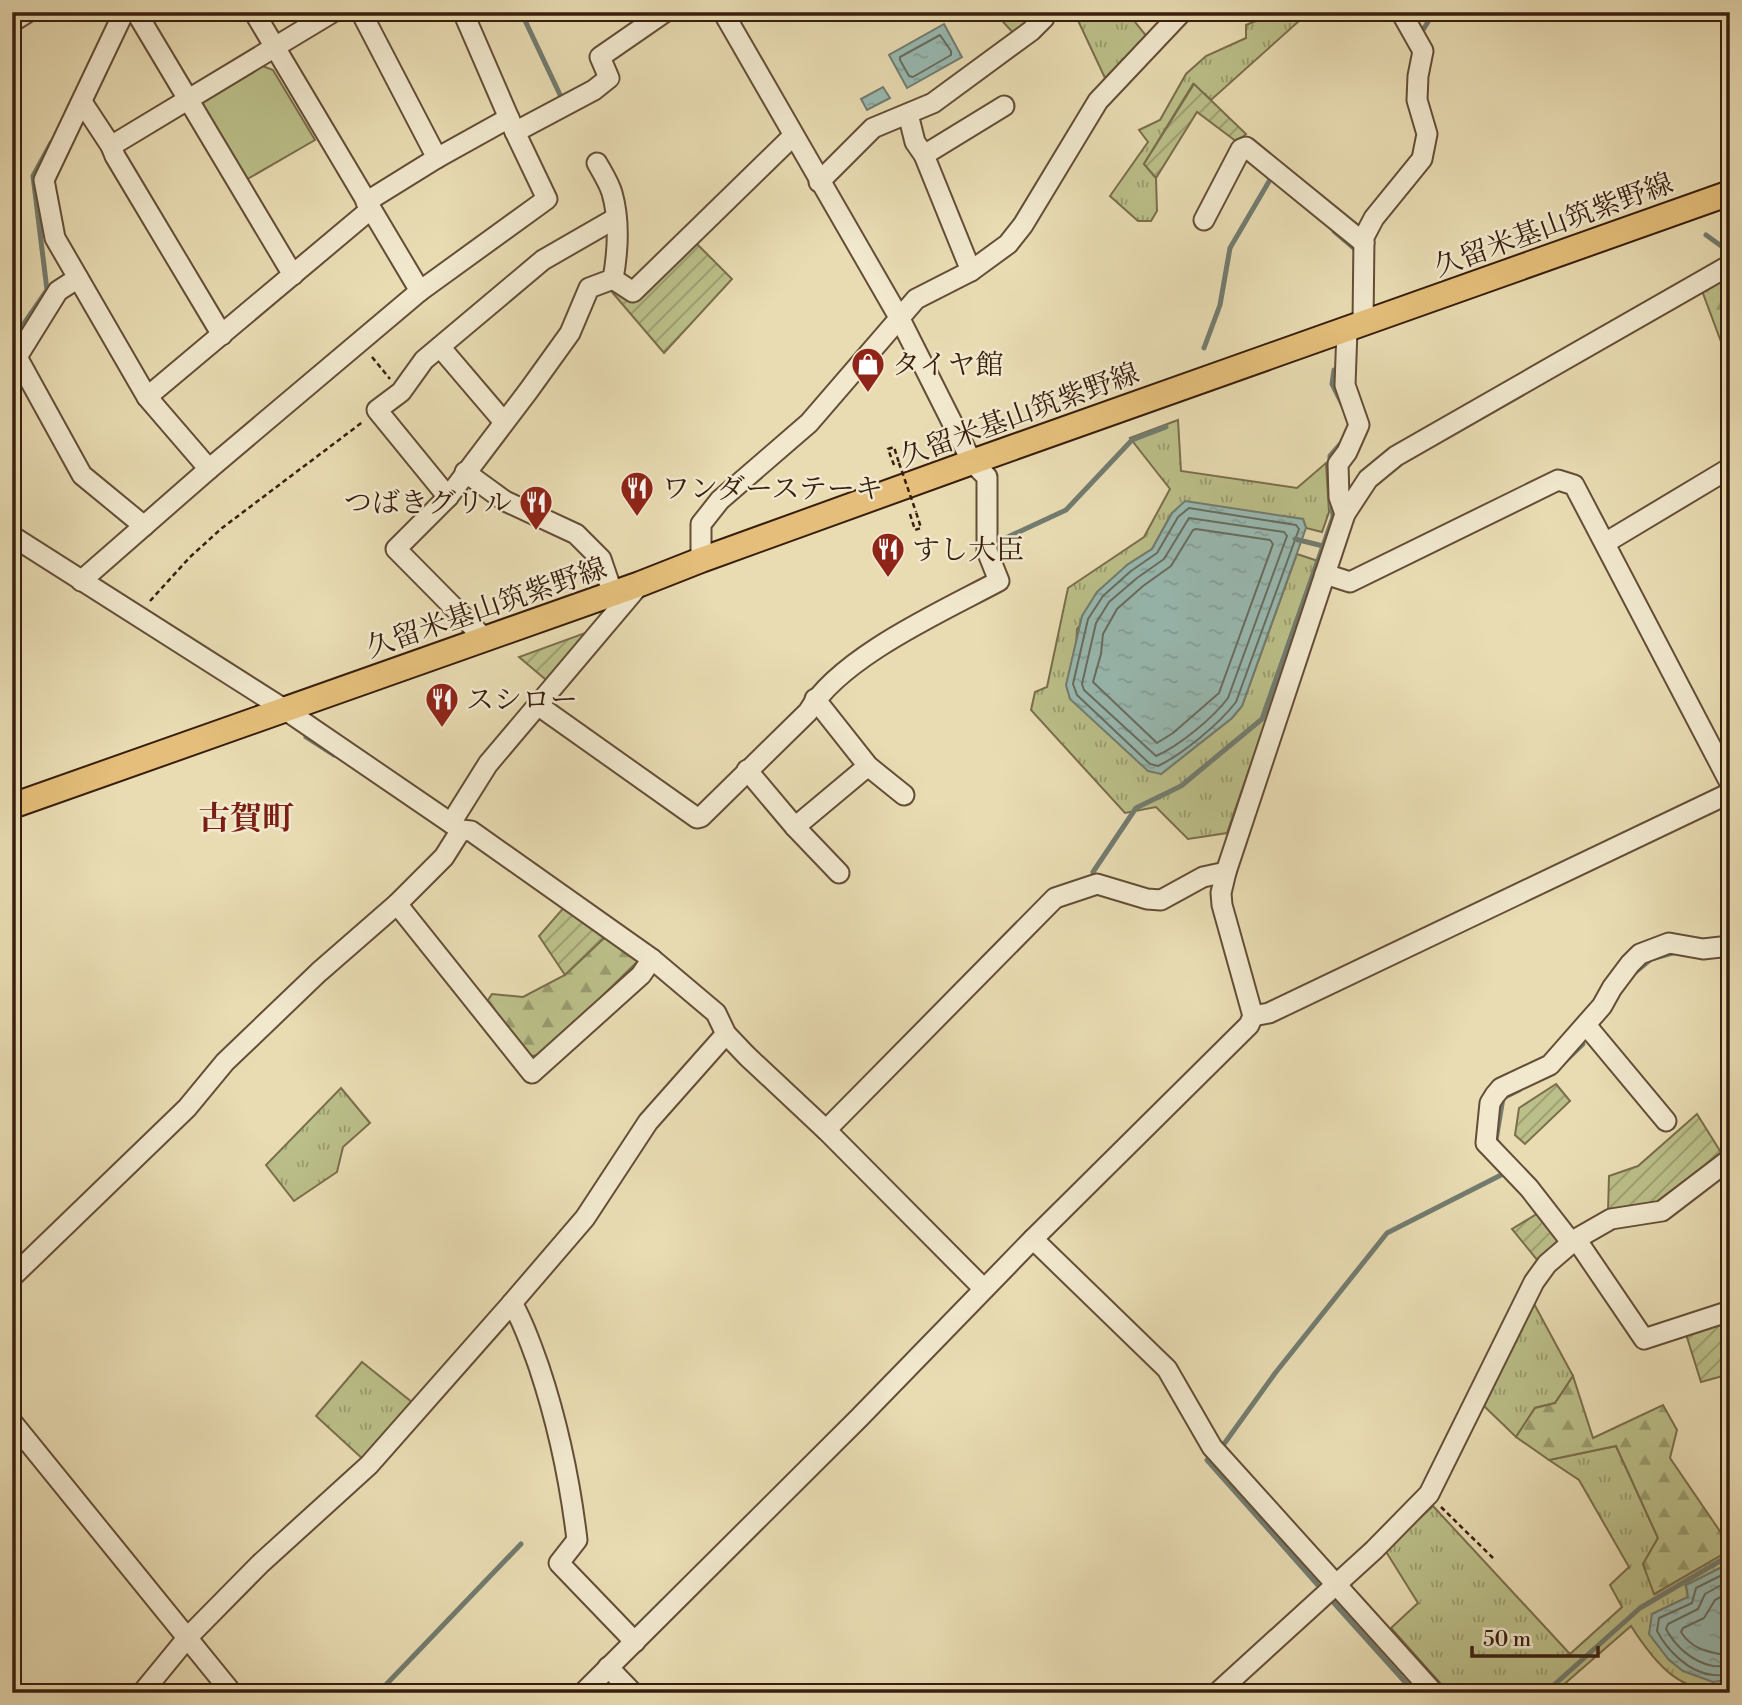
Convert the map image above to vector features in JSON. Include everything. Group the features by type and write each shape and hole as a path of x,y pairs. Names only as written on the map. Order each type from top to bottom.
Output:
{"main road":[{"name":"久留米基山筑紫野線","path":"12,806 613,594 972,462 1730,193"}],"street":[{"path":"12,22 28,12"},
{"path":"124,12 44,180 55,238 148,397 209,469"},
{"path":"136,12 293,275"},
{"path":"254,12 420,291"},
{"path":"111,146 333,12"},
{"path":"361,12 437,158"},
{"path":"81,581 420,291 547,199 464,12"},
{"path":"148,397 293,275 368,205 437,158 594,90 609,78 600,57 665,12"},
{"path":"539,706 696,818 701,817 807,712 815,699 870,653 999,581 987,551 987,477 972,462 901,319 819,182 723,12"},
{"path":"819,182 873,128 933,103 1031,31 1044,18 1046,12"},
{"path":"701,560 702,524 720,500 809,422 916,299 971,271 1008,244 1023,225 1098,101 1182,12"},
{"path":"1345,514 1339,497 1338,464 1347,452 1359,425 1345,385 1355,327 1364,237 1374,218 1422,159 1427,134 1417,100 1423,51 1401,12"},
{"path":"82,102 111,146 222,335"},
{"path":"924,156 1004,106"},
{"path":"908,114 915,142 924,156 971,271"},
{"path":"613,279 633,292 793,136"},
{"path":"1204,220 1241,149 1246,147 1364,243"},
{"path":"597,163 612,192 616,218 618,250 613,279"},
{"path":"448,497 377,410 401,392 424,360 543,260 616,218"},
{"path":"583,1693 1249,1025 1253,1016 1221,893 1345,514 1368,479 1396,456 1730,265"},
{"path":"78,278 58,291 17,357 82,475 144,526"},
{"path":"485,639 396,549 448,497 504,422 570,332 589,288 613,279"},
{"path":"440,347 504,422"},
{"path":"1605,543 1730,468"},
{"path":"465,472 505,501 576,534 601,559 613,594"},
{"path":"1325,574 1350,582 1558,480 1574,485 1730,783"},
{"path":"12,536 284,709 456,827 471,831 652,959 716,1013 726,1034 984,1289"},
{"path":"12,1276 178,1118 225,1062 319,972 397,904 444,857 488,764 640,584"},
{"path":"815,699 868,766 904,795"},
{"path":"795,827 868,766"},
{"path":"747,770 795,827 839,873"},
{"path":"1253,1016 1269,1013 1730,793"},
{"path":"826,1130 1055,898 1097,884 1147,899 1161,900 1203,877 1226,872"},
{"path":"397,904 532,1073 641,975 652,959"},
{"path":"1730,946 1703,949 1670,943 1640,954 1630,964 1602,1006 1550,1065 1501,1088 1490,1103 1486,1143 1573,1240 1644,1339 1730,1311"},
{"path":"1586,1025 1666,1121"},
{"path":"142,1693 188,1637 260,1564 369,1465 585,1218 649,1122 726,1034"},
{"path":"1217,1693 1398,1526 1429,1494 1534,1282 1547,1264 1573,1240 1611,1219 1662,1211 1730,1159"},
{"path":"1033,1239 1167,1369 1212,1447 1434,1693"},
{"path":"512,1303 524,1322 557,1421 572,1493 577,1540 559,1563 635,1642"},
{"path":"12,1422 232,1693"},
{"path":"608,1667 634,1693"}],"path":[{"path":"365,349 401,392"},
{"path":"137,616 190,557 222,528 377,410"},
{"path":"894,465 888,449 894,447 921,528 915,530 910,514"},
{"path":"1429,1494 1493,1558"}],"green space":[{"path":"994,12 1036,12 1033,19 1016,36"},
{"path":"1074,12 1127,12 1147,37 1105,78"},
{"path":"1278,12 1309,12 1211,100 1193,84 1144,164 1156,178 1157,211 1151,221 1138,221 1110,196 1148,142 1139,130 1160,120 1186,74 1206,56 1246,38 1246,25"},
{"path":"260,65 273,70 315,140 244,181 202,109 204,99"},
{"path":"1194,84 1246,134 1237,142 1197,112 1156,178 1144,164"},
{"path":"693,240 732,279 664,353 606,285 634,299"},
{"path":"1730,275 1730,366 1701,288"},
{"path":"1178,420 1181,471 1297,488 1326,463 1329,512 1322,532 1306,528 1303,519 1172,513 1152,549 1127,565 1077,629 1076,648 1161,774 1232,718 1242,706 1297,554 1321,562 1227,833 1188,839 1156,807 1125,813 1031,710 1035,692 1047,687 1068,588 1144,537 1170,489 1130,438"},
{"path":"585,633 586,641 551,684 519,657"},
{"path":"566,905 606,936 565,975 539,936"},
{"path":"606,936 638,961 542,1055 531,1056 486,1003 492,994 523,997 565,975"},
{"path":"1556,1084 1570,1101 1525,1144 1515,1135 1519,1108"},
{"path":"341,1088 370,1123 343,1147 337,1172 294,1201 266,1165"},
{"path":"1697,1114 1722,1154 1668,1198 1643,1209 1608,1212 1609,1176 1638,1166"},
{"path":"1540,1212 1564,1241 1538,1261 1512,1229"},
{"path":"1532,1300 1573,1376 1555,1403 1535,1408 1516,1437 1484,1406"},
{"path":"1730,1317 1730,1374 1701,1382 1685,1331"},
{"path":"362,1362 413,1403 365,1461 316,1416"},
{"path":"1573,1376 1593,1438 1663,1405 1677,1430 1670,1458 1730,1546 1730,1550 1654,1594 1643,1564 1658,1538 1616,1446 1549,1460 1516,1437 1535,1408 1555,1403"},
{"path":"1616,1446 1658,1538 1643,1564 1655,1594 1730,1550 1730,1563 1686,1585 1688,1597 1652,1614 1719,1681 1730,1684 1730,1693 1697,1688 1671,1674 1650,1653 1631,1626 1554,1693 1449,1693 1391,1628 1418,1603 1385,1550 1433,1506 1570,1654 1622,1607 1610,1585 1629,1567 1579,1480 1549,1460"}],"water":[{"path":"944,24 962,57 907,88 889,55"},
{"path":"883,87 890,98 867,110 861,99"},
{"path":"1185,501 1303,519 1306,528 1242,706 1232,718 1161,774 1148,771 1070,699 1066,685 1082,616 1097,592 1127,565 1152,549 1172,513"},
{"path":"1730,1563 1730,1684 1713,1682 1683,1671 1669,1660 1649,1634 1652,1614 1688,1597 1686,1585"}],"waterway":[{"path":"521,12 562,99"},
{"path":"1423,30 1434,12"},
{"path":"12,341 47,290 33,176 51,143"},
{"path":"1204,348 1220,305 1230,248 1271,178 1275,181"},
{"path":"1334,231 1356,252"},
{"path":"1706,235 1730,250"},
{"path":"1334,370 1332,384 1343,406"},
{"path":"999,541 1066,510 1132,440 1166,427"},
{"path":"1330,465 1330,456 1343,441"},
{"path":"1295,539 1323,546 1333,517 1332,503"},
{"path":"1093,872 1136,808 1181,786 1262,719 1323,546"},
{"path":"306,737 334,755"},
{"path":"1633,974 1651,959 1676,952"},
{"path":"1553,1073 1583,1044"},
{"path":"1500,1145 1496,1140 1503,1098 1519,1090"},
{"path":"1224,1444 1276,1372 1387,1233 1503,1174"},
{"path":"1207,1460 1317,1584"},
{"path":"378,1693 521,1544"},
{"path":"1545,1693 1640,1608 1730,1555"},
{"path":"1334,1603 1415,1693"}],"place":[{"name":"タイヤ館","path":"868,394"},
{"name":"ワンダーステーキ","path":"637,518"},
{"name":"つばきグリル","path":"536,532"},
{"name":"すし大臣","path":"888,579"},
{"name":"スシロー","path":"442,729"}],"district":[{"name":"古賀町","path":"246,818"}]}
